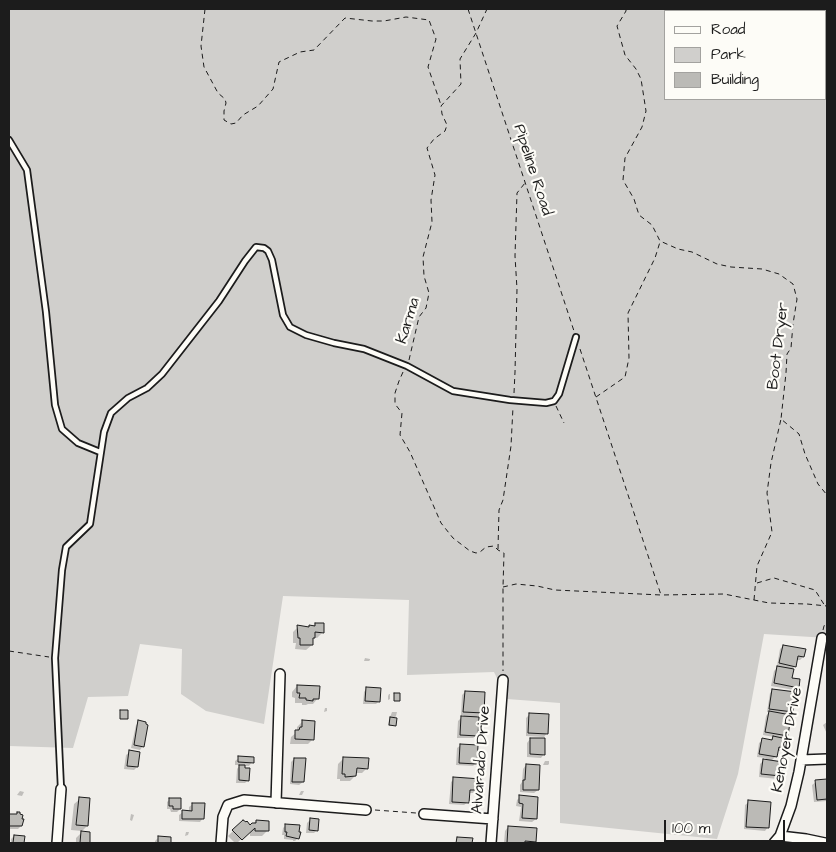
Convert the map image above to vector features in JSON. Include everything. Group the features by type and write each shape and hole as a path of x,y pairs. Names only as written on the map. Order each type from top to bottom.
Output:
{"street":[{"name":"Kenoyer Drive","path":"777,840 791,806 822,638"},
{"path":"276,803 280,674"},
{"name":"Alvarado Drive","path":"491,843 503,680"},
{"path":"801,760 827,759"},
{"path":"57,843 61,789"},
{"path":"221,843 223,817 228,805 244,800 366,810"},
{"path":"424,814 493,819"},
{"path":"777,840 806,839 825,843"}],"lane":[{"path":"9,140 27,170 46,312 55,405 62,429 78,443 100,452"},
{"path":"61,789 55,658 62,570 66,547 90,524 104,432 111,413 128,398 148,388 162,374 219,301 245,261 256,248 264,248 268,251 272,260 284,315 290,327 306,335 334,344 364,349 407,366 454,391 514,400 546,403 554,401 559,394 576,337"}],"path":[{"path":"205,9 201,46 204,67 218,93 226,103 224,120 231,124 236,123 243,115 258,106 273,89 280,62 300,52 314,50 345,18 384,21 406,17 429,20 436,39 428,67 441,106 461,84 460,59 476,33 487,9"},
{"name":"Pipeline Road","path":"468,9 661,595"},
{"path":"596,398 625,377 629,358 628,313 655,258 660,241 652,225 639,214 634,199 623,180 626,158 642,127 646,111 641,79 625,55 617,26 626,9"},
{"name":"Karma","path":"441,106 447,125 445,132 434,139 427,148 435,175 432,222 423,257 424,276 429,293 426,308 419,317 407,366 395,393 395,404 402,413 400,435 410,452 441,523 453,538 470,551 476,553 486,547 494,546 498,550"},
{"path":"503,680 504,553 498,550 500,510 511,446 516,372 517,289 515,256 517,193 525,183"},
{"name":"Boot Dryer","path":"660,241 678,249 692,252 717,264 762,269 779,274 793,284 797,299 792,324 791,348 787,354 781,419 771,463 767,493 772,532 757,566 754,600"},
{"path":"554,401 564,423"},
{"path":"781,419 799,434 818,484 827,495"},
{"path":"756,584 774,578 816,590 826,606"},
{"path":"503,587 516,584 555,590 661,595 724,594 769,603 826,606"},
{"path":"9,651 55,658"},
{"path":"366,810 424,814"}],"green space":[{"path":"9,9 827,9 827,638 764,634 738,774 717,839 560,823 560,703 507,699 494,672 407,675 409,600 283,596 264,724 206,711 181,694 182,649 140,644 128,696 88,697 73,748 9,746"}],"building":[{"path":"315,623 324,623 324,633 315,632 313,645 300,645 297,625 309,627 309,625 315,626"},
{"path":"783,645 806,649 804,657 798,656 796,667 779,663"},
{"path":"777,666 794,669 792,678 800,679 799,688 774,683"},
{"path":"297,685 320,686 319,699 313,699 313,701 299,698 300,693 297,693"},
{"path":"366,687 381,688 380,702 365,701"},
{"path":"772,689 796,692 793,712 769,709"},
{"path":"465,691 485,692 484,713 463,712"},
{"path":"394,693 400,693 400,701 394,701"},
{"path":"120,710 128,710 128,719 120,719"},
{"path":"769,711 791,715 788,736 765,732"},
{"path":"529,713 549,714 548,734 528,733"},
{"path":"461,716 479,717 478,736 460,735"},
{"path":"390,717 397,718 396,726 389,725"},
{"path":"138,720 146,722 148,725 144,747 134,745"},
{"path":"302,720 315,721 314,740 295,739 295,730 299,730 302,727"},
{"path":"773,736 787,739 786,749 779,747 777,757 759,754 762,738 772,740"},
{"path":"530,738 545,738 545,755 530,754"},
{"path":"460,744 478,745 477,764 459,763"},
{"path":"129,750 140,752 138,767 127,766"},
{"path":"238,756 254,757 254,763 238,762"},
{"path":"343,757 369,758 368,769 357,768 356,776 345,777 345,774 342,774"},
{"path":"294,758 306,758 304,782 292,782"},
{"path":"763,759 783,762 781,776 761,774"},
{"path":"526,764 540,765 539,790 523,790"},
{"path":"239,765 245,765 245,768 250,768 249,781 239,780"},
{"path":"453,777 481,779 480,790 470,790 469,803 452,802"},
{"path":"827,779 827,799 817,800 815,780"},
{"path":"519,795 538,797 537,819 522,818 523,804 519,803"},
{"path":"79,797 90,798 88,826 76,825"},
{"path":"169,798 181,798 181,809 173,809 173,806 169,806"},
{"path":"748,800 771,802 769,828 746,827"},
{"path":"192,803 205,803 204,819 182,819 182,810 192,811"},
{"path":"17,812 23,815 22,826 9,826 9,814 17,814"},
{"path":"310,818 319,819 318,831 309,830"},
{"path":"243,820 247,821 250,825 256,823 256,820 269,821 269,831 255,831 255,828 242,840 232,830"},
{"path":"285,824 300,825 299,839 286,836"},
{"path":"508,826 537,828 536,842 507,843"},
{"path":"81,831 90,832 90,843 80,843"},
{"path":"14,835 25,836 24,843 13,843"},
{"path":"158,836 171,837 171,843 158,843"},
{"path":"457,837 473,838 472,843 456,843"}]}
